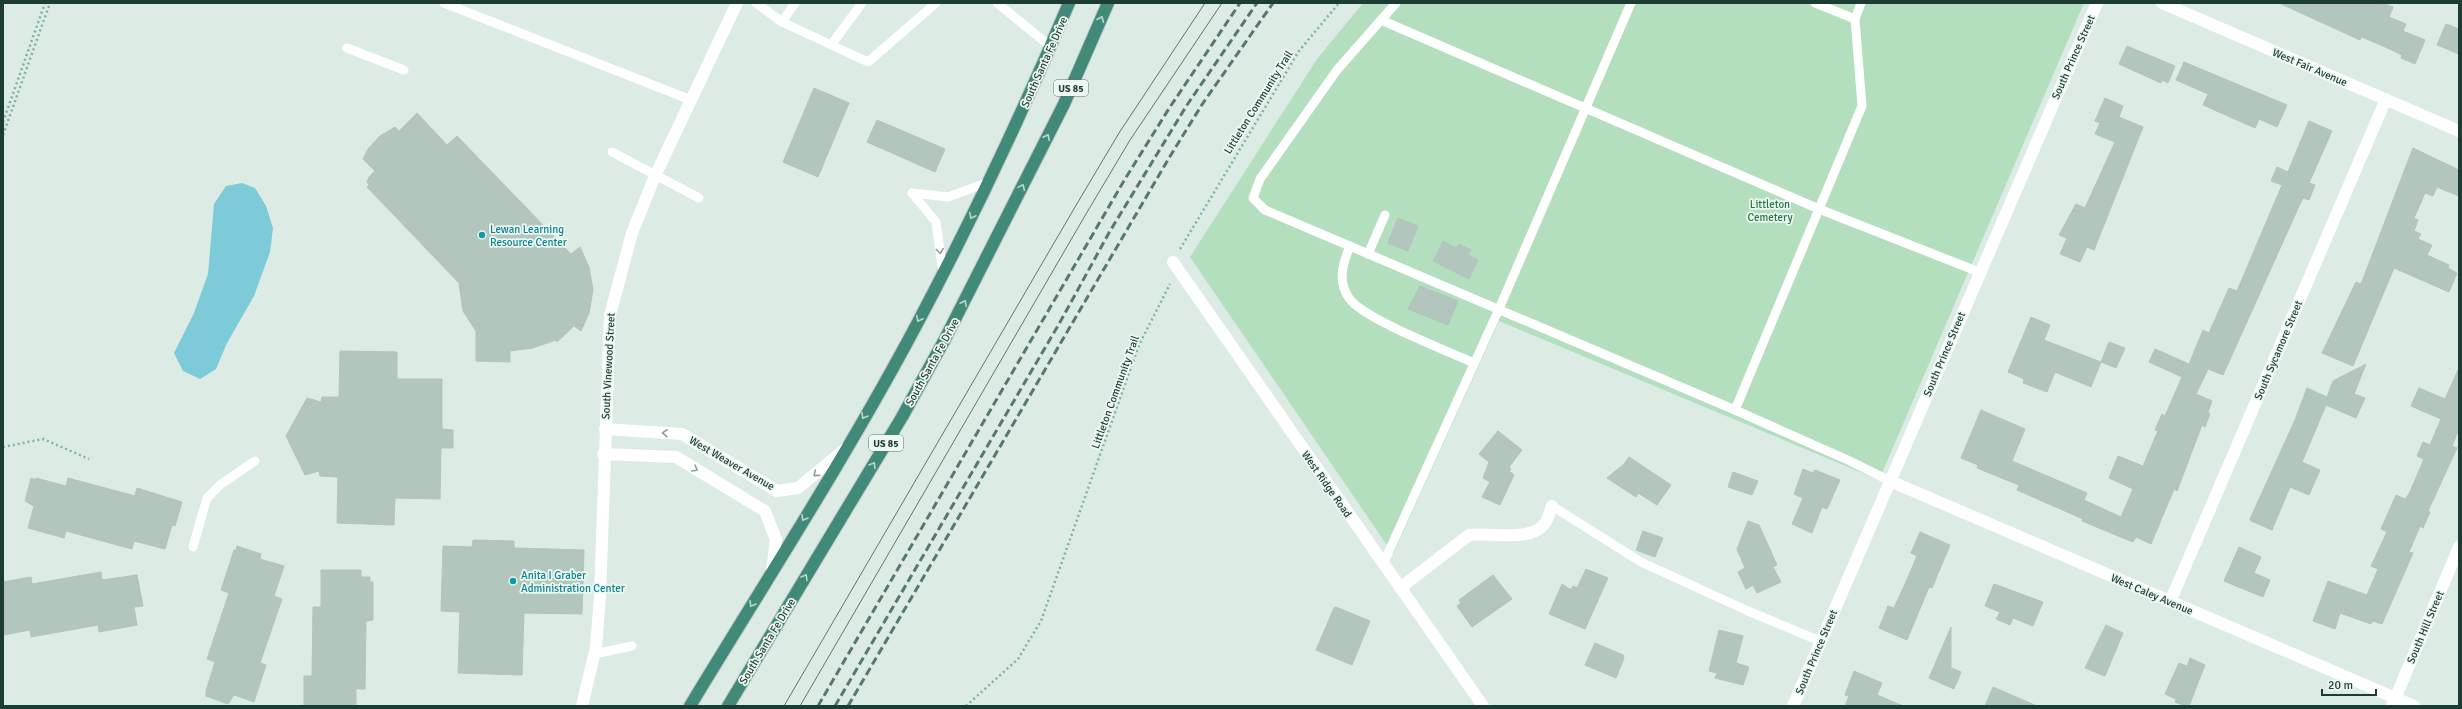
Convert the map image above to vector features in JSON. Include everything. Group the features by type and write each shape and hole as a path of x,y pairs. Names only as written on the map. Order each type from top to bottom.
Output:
{"highway":[{"name":"South Santa Fe Drive","path":"690,706 845,449 917,324 989,182 1069,3"},
{"name":"South Santa Fe Drive","path":"728,706 902,417 945,339 1064,104 1108,3"}],"street":[{"name":"South Vinewood Street","path":"582,706 594,654 600,596 603,454 610,315 632,233 655,176 738,3"},
{"name":"South Prince Street","path":"1793,706 1979,272 2097,3"},
{"name":"West Fair Avenue","path":"2162,3 2459,131"},
{"name":"South Sycamore Street","path":"2170,602 2386,99"},
{"name":"West Ridge Road","path":"1173,262 1483,706"},
{"name":"West Weaver Avenue","path":"604,429 682,434 777,491 798,488 845,449"},
{"name":"West Weaver Avenue","path":"603,454 676,457 765,511 776,540 772,571"},
{"name":"West Caley Avenue","path":"1890,481 2170,602 2393,702 2414,706"},
{"path":"1400,588 1469,535 1482,533 1497,536 1520,534 1538,530 1545,523 1552,506"},
{"name":"South Hill Street","path":"2393,702 2459,547"}],"lane":[{"path":"444,3 691,100"},
{"path":"756,3 782,22 868,62 936,3"},
{"path":"782,22 795,3"},
{"path":"831,45 862,3"},
{"path":"997,3 1050,46"},
{"path":"1396,3 1337,70 1260,179 1254,198 1265,210 1735,410 1850,461 1890,481"},
{"path":"1383,564 1499,309 1631,3"},
{"path":"1815,3 1855,19"},
{"path":"1735,410 1862,106 1855,19 1861,3"},
{"path":"1381,20 1820,208 1979,272"},
{"path":"347,48 404,70"},
{"path":"612,152 699,198"},
{"path":"943,272 936,222 912,193 948,197 989,182"},
{"path":"1368,254 1385,215"},
{"path":"1350,246 1341,266 1343,284 1349,298 1367,314 1474,362"},
{"path":"193,547 207,498 221,484 255,461"},
{"path":"1552,506 1641,562 1748,611 1820,641"},
{"path":"594,654 632,646"}],"path":[{"path":"3,122 45,3"},
{"path":"3,135 50,3"},
{"name":"Littleton Community Trail","path":"966,706 1018,658 1041,621 1139,345 1169,289 1173,262 1221,178 1299,51 1339,3"},
{"path":"3,447 43,439 89,459"}],"green space":[{"name":"Littleton Cemetery","path":"1363,3 2084,3 1879,480 1499,321 1393,554 1190,257 1317,59"}],"water":[{"path":"242,183 255,188 266,206 273,228 270,252 254,296 227,343 216,369 200,379 183,371 174,353 194,313 208,274 214,204 226,186"}],"building":[{"path":"2279,3 2382,3 2393,7 2389,17 2406,24 2403,31 2425,40 2415,64 2401,58 2402,55 2392,50 2362,37 2360,40"},
{"path":"2446,24 2459,29 2459,54 2437,45"},
{"path":"2127,46 2175,66 2168,83 2162,80 2161,83 2119,64"},
{"path":"2184,62 2287,105 2277,127 2259,119 2255,128 2203,105 2208,94 2176,80"},
{"path":"814,88 849,103 818,177 783,162"},
{"path":"2105,98 2123,106 2119,117 2143,127 2094,250 2087,247 2080,262 2060,254 2067,238 2059,235 2076,204 2085,208 2115,142 2095,134 2100,123 2095,121"},
{"name":"Lewan Learning Resource Center","path":"417,113 447,145 457,136 571,254 580,247 589,267 593,290 589,313 581,331 574,326 557,342 556,340 533,348 510,351 510,362 476,361 476,331 463,311 459,283 367,187 369,185 367,182 369,177 375,171 363,159 368,149 380,136 395,127 399,131"},
{"path":"877,120 945,149 935,172 867,142"},
{"path":"2309,121 2332,131 2309,183 2315,185 2309,200 2303,198 2300,204 2223,375 2208,369 2196,394 2212,401 2208,412 2210,414 2205,427 2202,425 2177,491 2174,489 2151,544 2136,537 2133,542 2082,521 2083,519 2017,490 2019,485 1977,468 1978,465 1961,458 1981,410 2025,429 2012,461 2087,493 2084,500 2121,517 2133,489 2109,478 2118,456 2143,466 2158,431 2155,430 2162,414 2165,416 2182,377 2149,362 2155,349 2189,364 2203,330 2209,333 2229,288 2237,291 2282,185 2271,181 2277,167 2288,172"},
{"path":"2413,148 2459,170 2459,196 2437,187 2433,196 2425,193 2414,218 2418,220 2414,231 2421,234 2418,239 2432,245 2427,255 2449,265 2448,268 2457,273 2449,292 2394,268 2353,366 2322,353 2356,282 2361,284"},
{"path":"1398,218 1418,226 1408,251 1388,243"},
{"path":"1443,241 1456,248 1459,244 1471,250 1468,255 1478,260 1469,279 1433,261"},
{"path":"1420,286 1458,301 1448,325 1408,309"},
{"path":"2031,317 2050,325 2044,340 2101,362 2091,387 2055,372 2047,392 2023,383 2024,379 2008,372"},
{"path":"2109,342 2125,348 2116,368 2101,362"},
{"path":"340,351 397,352 397,379 442,379 442,429 453,430 453,448 441,448 440,499 395,498 394,525 337,523 338,477 320,476 319,471 305,475 286,436 307,398 321,402 322,397 339,397"},
{"path":"2366,364 2354,394 2365,398 2356,418 2326,405 2302,462 2320,470 2309,495 2290,487 2272,530 2251,521 2250,519 2295,420 2307,388 2327,397 2333,381"},
{"path":"2459,368 2459,429 2452,446 2457,448 2428,511 2430,512 2423,528 2420,526 2409,552 2413,553 2382,624 2373,621 2371,624 2340,613 2335,629 2313,621 2328,581 2367,595 2378,569 2371,566 2387,532 2381,529 2396,495 2405,499 2409,494 2424,459 2417,456 2423,442 2430,445 2441,419 2411,406 2419,388 2445,399"},
{"path":"1498,431 1522,450 1509,467 1511,469 1509,471 1514,475 1500,505 1482,497 1490,482 1483,478 1489,462 1479,454"},
{"path":"1629,457 1671,485 1657,505 1638,493 1636,497 1607,478 1624,464"},
{"path":"1803,469 1813,473 1815,470 1840,480 1827,509 1822,507 1812,533 1792,524 1803,498 1794,494"},
{"path":"1733,472 1758,481 1752,495 1728,487"},
{"path":"31,478 66,486 68,478 135,496 137,488 182,502 175,526 172,525 165,549 134,541 132,549 66,531 64,538 28,528 34,506 25,501"},
{"path":"1748,521 1759,525 1777,565 1773,567 1781,582 1757,593 1753,585 1746,589 1738,572 1745,568 1737,549"},
{"path":"1643,531 1663,538 1655,557 1636,550"},
{"path":"1920,532 1950,545 1932,588 1929,587 1907,640 1879,628 1888,606 1894,608 1917,556 1911,553"},
{"name":"Anita I Graber Administration Center","path":"473,540 514,541 514,548 584,550 582,614 524,613 522,675 458,673 460,612 441,611 443,546 472,547"},
{"path":"237,546 261,554 260,559 284,566 274,596 282,599 260,663 266,665 254,702 234,695 228,704 206,696 206,691 215,662 207,659 229,593 221,590 234,550 236,550"},
{"path":"2239,547 2261,557 2254,573 2270,580 2263,597 2224,581"},
{"path":"1586,569 1608,578 1585,629 1549,614 1562,584 1571,590 1573,586 1577,588"},
{"path":"321,570 361,570 361,577 370,577 370,582 373,582 373,620 366,621 365,689 356,689 356,706 304,706 304,676 312,676 313,607 321,607"},
{"path":"101,572 102,580 137,575 143,606 134,607 137,625 99,632 98,625 31,637 30,630 3,635 3,582 31,577 32,584"},
{"path":"1493,575 1512,599 1472,627 1457,606 1461,603 1459,600"},
{"path":"1994,584 2043,602 2033,626 2013,618 2010,625 1996,619 2000,612 1985,606"},
{"path":"1336,607 1370,621 1352,665 1316,650 1334,608"},
{"path":"2106,625 2123,633 2105,676 2085,668"},
{"path":"1951,627 1951,668 1961,672 1954,689 1929,678"},
{"path":"1719,630 1743,636 1736,663 1749,667 1743,685 1715,678 1717,673 1709,671"},
{"path":"1595,643 1623,655 1624,658 1616,678 1585,665"},
{"path":"2190,658 2205,665 2189,706 2185,706 2175,702 2176,699 2165,694 2179,663 2187,666"},
{"path":"1854,671 1882,683 1877,695 1903,706 1845,706 1849,696 1845,695"},
{"path":"1993,687 2037,706 1985,706"}],"tram line":[{"path":"784,706 1119,133 1205,3"},
{"path":"800,706 1130,140 1222,3"}],"railway":[{"path":"818,706 1125,179 1170,107 1240,3"},
{"path":"835,706 1059,324 1110,231 1187,105 1257,3"},
{"path":"848,706 1169,158 1203,103 1273,3"}],"place":[{"name":"Lewan Learning Resource Center","path":"482,235"},
{"name":"Anita I Graber Administration Center","path":"513,581"}]}
